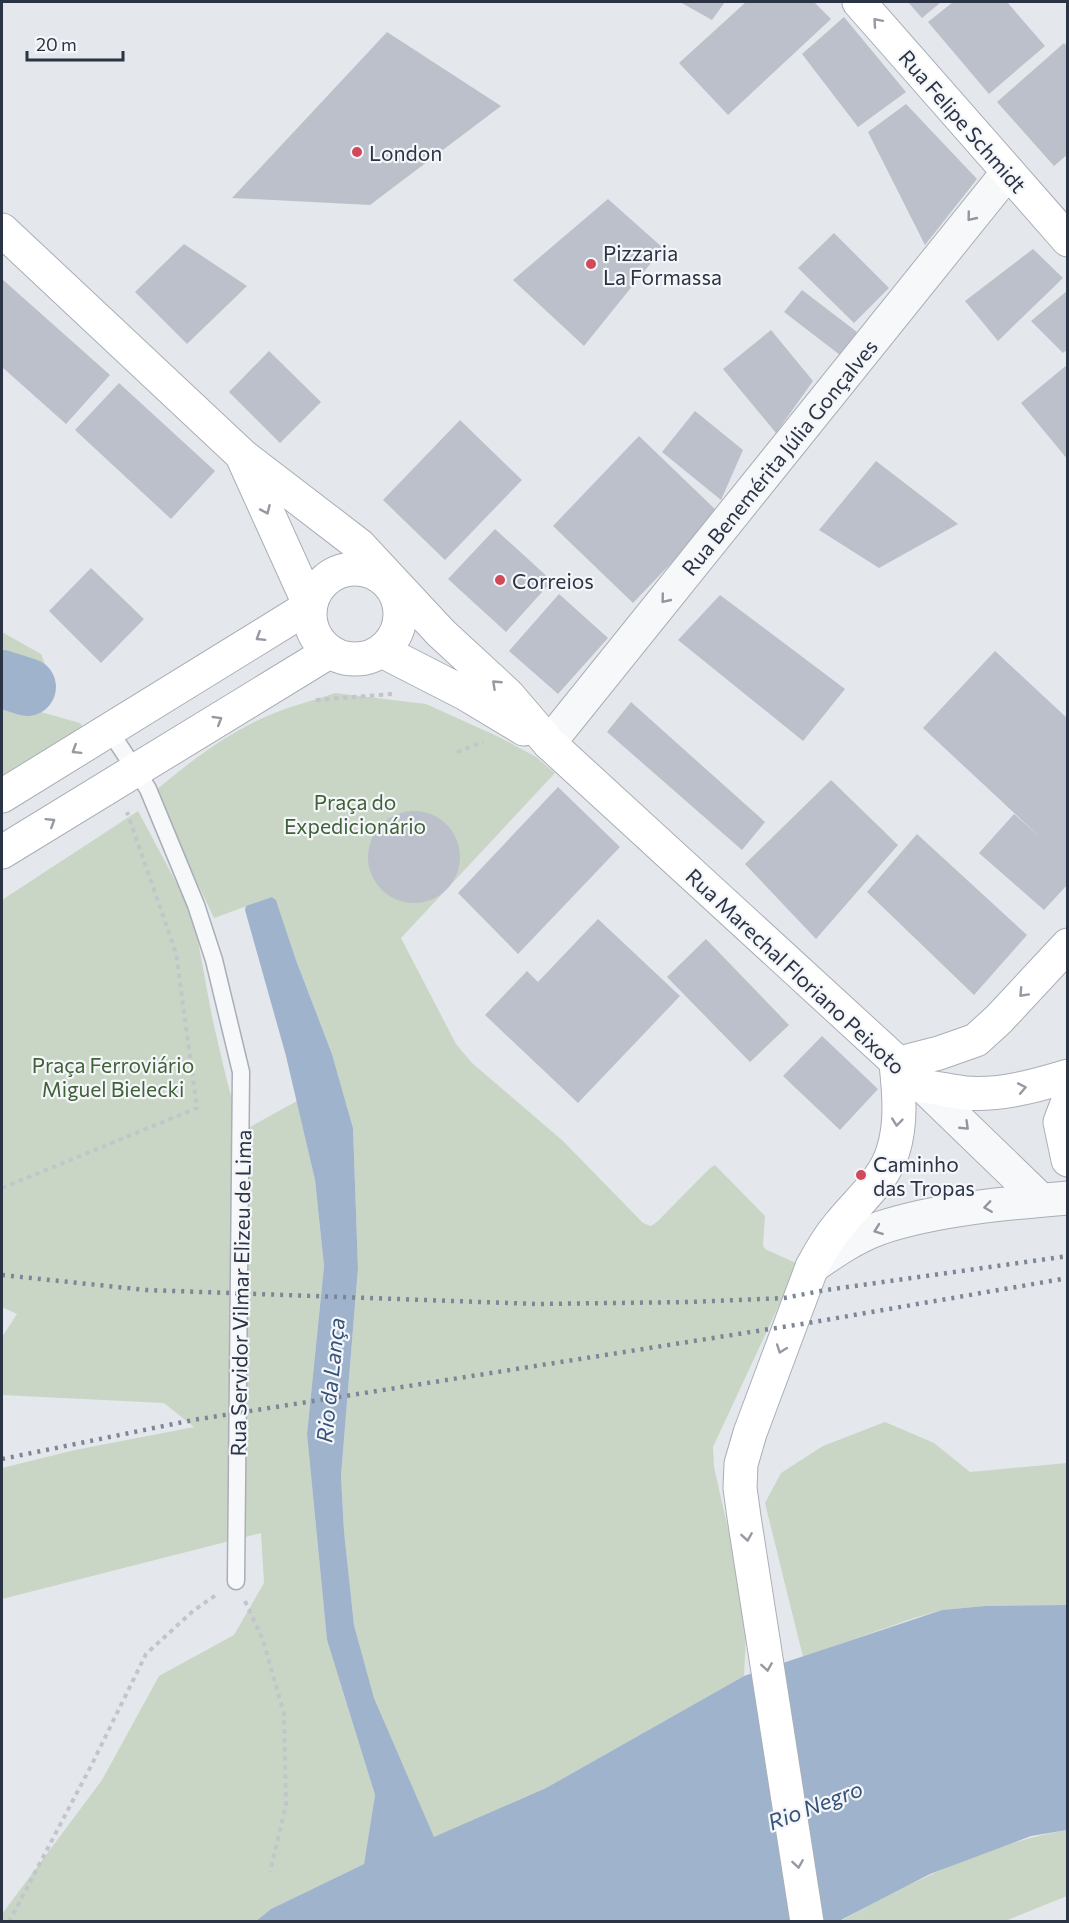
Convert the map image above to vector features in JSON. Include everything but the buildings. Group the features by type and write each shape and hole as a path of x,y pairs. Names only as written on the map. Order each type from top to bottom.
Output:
{"main road":[{"name":"Rua Felipe Schmidt","path":"859,2 1068,240"},
{"name":"Rua Marechal Floriano Peixoto","path":"2,230 243,456 304,502 508,695 549,743 896,1064 923,1086"},
{"name":"Rua Marechal Floriano Peixoto","path":"243,456 310,606"},
{"path":"288,559 304,502"},
{"path":"362,558 395,594 400,607 399,623 393,638 382,651 369,658 355,660 341,658 329,652 317,639 310,624 310,606 320,587 336,573 350,569 362,558"},
{"path":"2,796 310,606"},
{"name":"Rua Marechal Floriano Peixoto","path":"400,607 441,633"},
{"name":"Rua Marechal Floriano Peixoto","path":"382,651 549,743"},
{"path":"2,852 142,779 282,681 329,652"},
{"path":"282,681 321,676 361,675 401,676 441,682"},
{"path":"807,1922 743,1508 741,1464 750,1433 812,1267 822,1248 840,1224 882,1174 893,1151 898,1122 899,1092 896,1064 976,1041 1066,956"},
{"path":"923,1086 966,1093 999,1092 1043,1084 1068,1076"},
{"path":"1068,1101 1060,1122 1068,1160"}],"street":[{"name":"Rua Benemérita Júlia Gonçalves","path":"549,743 1008,172"},
{"name":"Rua Marechal Floriano Peixoto","path":"923,1086 1054,1199"},
{"path":"812,1267 846,1244 879,1229 935,1215 1054,1199"}],"lane":[{"name":"Rua Servidor Vilmar Elizeu de Lima","path":"110,730 142,779 196,905 210,949 241,1072 236,1581"}],"path":[{"path":"314,700 393,694"},
{"path":"2,1188 197,1108 176,953 124,803 142,779"},
{"path":"9,1922 91,1766 146,1654 193,1611 236,1581 263,1640 284,1714 286,1805 270,1872"}],"green space":[{"path":"2,632 41,654 47,669 32,680 27,687 41,712 80,723 83,727 2,785"},
{"name":"Praça do Expedicionário","path":"335,693 426,704 499,737 536,757 555,773 401,938 456,1044 472,1063 563,1141 643,1223 651,1226 658,1221 715,1165 765,1216 763,1245 765,1249 798,1264 713,1447 714,1467 747,1613 744,1676 546,1788 434,1838 374,1698 354,1625 341,1476 358,1268 353,1128 332,1054 276,900 272,897 214,918 154,792 207,751 250,724 282,710"},
{"name":"Praça Ferroviário Miguel Bielecki","path":"138,811 190,908 212,1017 241,1132 297,1101 315,1180 324,1266 307,1434 327,1640 375,1795 364,1864 271,1909 256,1921 2,1922 2,1914 102,1780 159,1676 234,1635 264,1583 261,1533 2,1599 2,1468 75,1450 194,1427 164,1403 2,1395 2,1337 17,1314 2,1307 2,900"},
{"path":"885,1422 934,1443 970,1472 1067,1463 1067,1605 985,1606 942,1610 803,1657 765,1503 781,1473 823,1446"},
{"path":"1067,1830 1067,1896 1005,1921 839,1922 950,1866 1037,1836"}],"water":[{"name":"Rio Negro","path":"272,897 276,900 332,1054 353,1128 358,1268 341,1476 354,1625 374,1698 434,1837 546,1788 744,1676 942,1610 985,1606 1067,1605 1067,1830 1031,1836 930,1874 839,1921 256,1921 271,1909 364,1864 375,1795 327,1640 307,1434 324,1266 315,1180 286,1056 245,910 246,906"}],"waterway":[{"name":"Rio da Lança","path":"2,679 27,687"}],"railway":[{"path":"2,1275 146,1290 537,1304 690,1302 784,1298 1068,1256"},
{"path":"2,1459 193,1420 808,1323 1068,1278"}],"place":[{"name":"London","path":"357,152"},
{"name":"Pizzaria La Formassa","path":"591,264"},
{"name":"Correios","path":"500,580"},
{"name":"Caminho das Tropas","path":"861,1175"}]}
